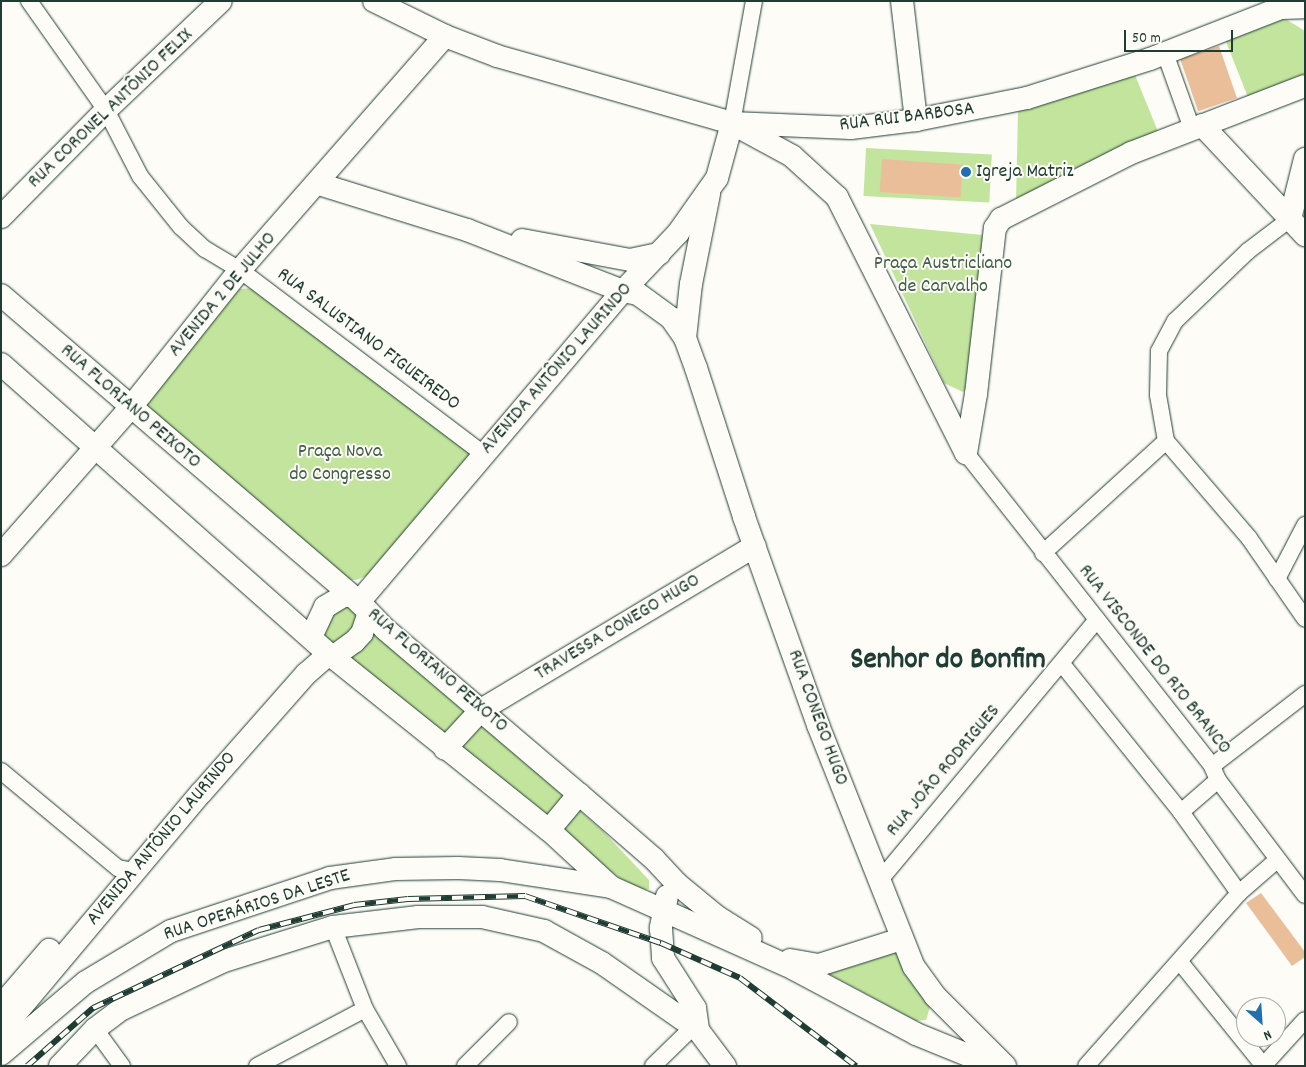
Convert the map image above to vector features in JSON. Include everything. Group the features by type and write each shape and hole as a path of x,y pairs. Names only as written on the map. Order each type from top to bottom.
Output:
{"street":[{"name":"RUA SALUSTIANO FIGUEIREDO","path":"29,1 106,110 130,160 164,208 205,249 240,270 483,454"},
{"name":"RUA CORONEL ANTÔNIO FELIX","path":"1,217 106,110 221,1"},
{"path":"754,1 732,123 792,156 837,196 966,454"},
{"path":"902,1 916,120"},
{"name":"RUA RUI BARBOSA","path":"386,4 446,36 496,56 732,123 851,128 916,120 1027,98 1166,53 1271,11 1295,6 1305,7"},
{"name":"AVENIDA 2 DE JULHO","path":"1,555 131,406 240,270 319,184 446,36"},
{"path":"1166,53 1197,127 1298,227"},
{"path":"966,454 976,394 995,228 1001,219 1131,153 1305,86"},
{"name":"AVENIDA ANTÔNIO LAURINDO","path":"359,604 483,454 623,291 659,254 717,178 732,123"},
{"path":"1298,227 1305,159"},
{"path":"319,184 467,230 623,291 638,294 658,306 685,338"},
{"path":"685,338 691,284 711,185"},
{"path":"1298,227 1248,251 1199,295 1167,335 1159,351 1158,395 1166,440 1181,462 1220,501 1305,619"},
{"path":"467,230 630,260 659,254"},
{"name":"RUA FLORIANO PEIXOTO","path":"1,295 654,859 676,883 716,916 799,964 827,963 898,940 903,942"},
{"name":"RUA CONEGO HUGO","path":"685,338 818,726 903,942 923,983 1005,1066"},
{"path":"1,364 97,446 322,647 445,749 549,830 611,887 794,968 916,1034 995,1066"},
{"path":"937,393 954,399 976,394"},
{"path":"1043,553 1166,440"},
{"name":"RUA VISCONDE DO RIO BRANCO","path":"966,454 1215,773 1277,860 1305,895"},
{"path":"1277,579 1305,525"},
{"name":"TRAVESSA CONEGO HUGO","path":"445,749 481,710 755,546"},
{"path":"342,596 359,604 362,633 354,642 322,647 326,606 342,596"},
{"name":"RUA JOÃO RODRIGUES","path":"880,880 1097,620"},
{"name":"AVENIDA ANTÔNIO LAURINDO","path":"1,1006 126,869 322,647"},
{"path":"1062,664 1181,812 1239,893"},
{"path":"1181,812 1215,773 1305,694"},
{"path":"1,771 126,869"},
{"path":"549,830 579,794"},
{"path":"653,1066 695,1028 695,1008 663,958 662,928 666,895 654,859"},
{"path":"1086,1066 1180,962 1239,893 1277,860"},
{"name":"AVENIDA ANTÔNIO LAURINDO","path":"1,1030 126,869"},
{"name":"RUA OPERÁRIOS DA LESTE","path":"1,1054 86,982 171,931 330,878 396,869 475,869 500,870 611,887"},
{"name":"RUA OPERÁRIOS DA LESTE","path":"60,1066 95,1029 122,1009 224,961 332,928 418,917 506,920 565,941 651,995 695,1028 725,1066"},
{"path":"332,928 365,1009 398,1066"},
{"path":"1180,962 1263,1066 1305,1020"},
{"path":"946,1006 951,1047"},
{"path":"257,1066 365,1009"},
{"path":"465,1066 509,1022"},
{"path":"95,1029 122,1066"}],"green space":[{"path":"1284,18 1305,31 1305,78 1249,100 1225,39"},
{"path":"1135,75 1159,134 1016,202 1018,111"},
{"name":"Praça Austricliano de Carvalho","path":"866,148 992,155 989,203 863,196"},
{"name":"Praça Austricliano de Carvalho","path":"870,224 993,236 973,386 963,392 944,383"},
{"name":"Praça Nova do Congresso","path":"255,288 474,452 366,576 356,580 337,579 143,408 238,289"},
{"path":"343,602 603,831 649,880 649,889 636,891 515,797 317,635"},
{"path":"903,950 930,1007 926,1020 916,1021 829,974"}],"building":[{"path":"1219,46 1237,98 1198,111 1180,59"},
{"path":"882,159 963,165 961,198 880,192"},
{"path":"1261,893 1305,952 1305,957 1292,966 1246,903"}],"railway":[{"path":"27,1066 93,1008 259,930 354,905 408,899 525,896 661,943 740,978 856,1066"}],"place":[{"name":"Igreja Matriz","path":"966,172"}],"district":[{"name":"Senhor do Bonfim","path":"948,662"}]}
